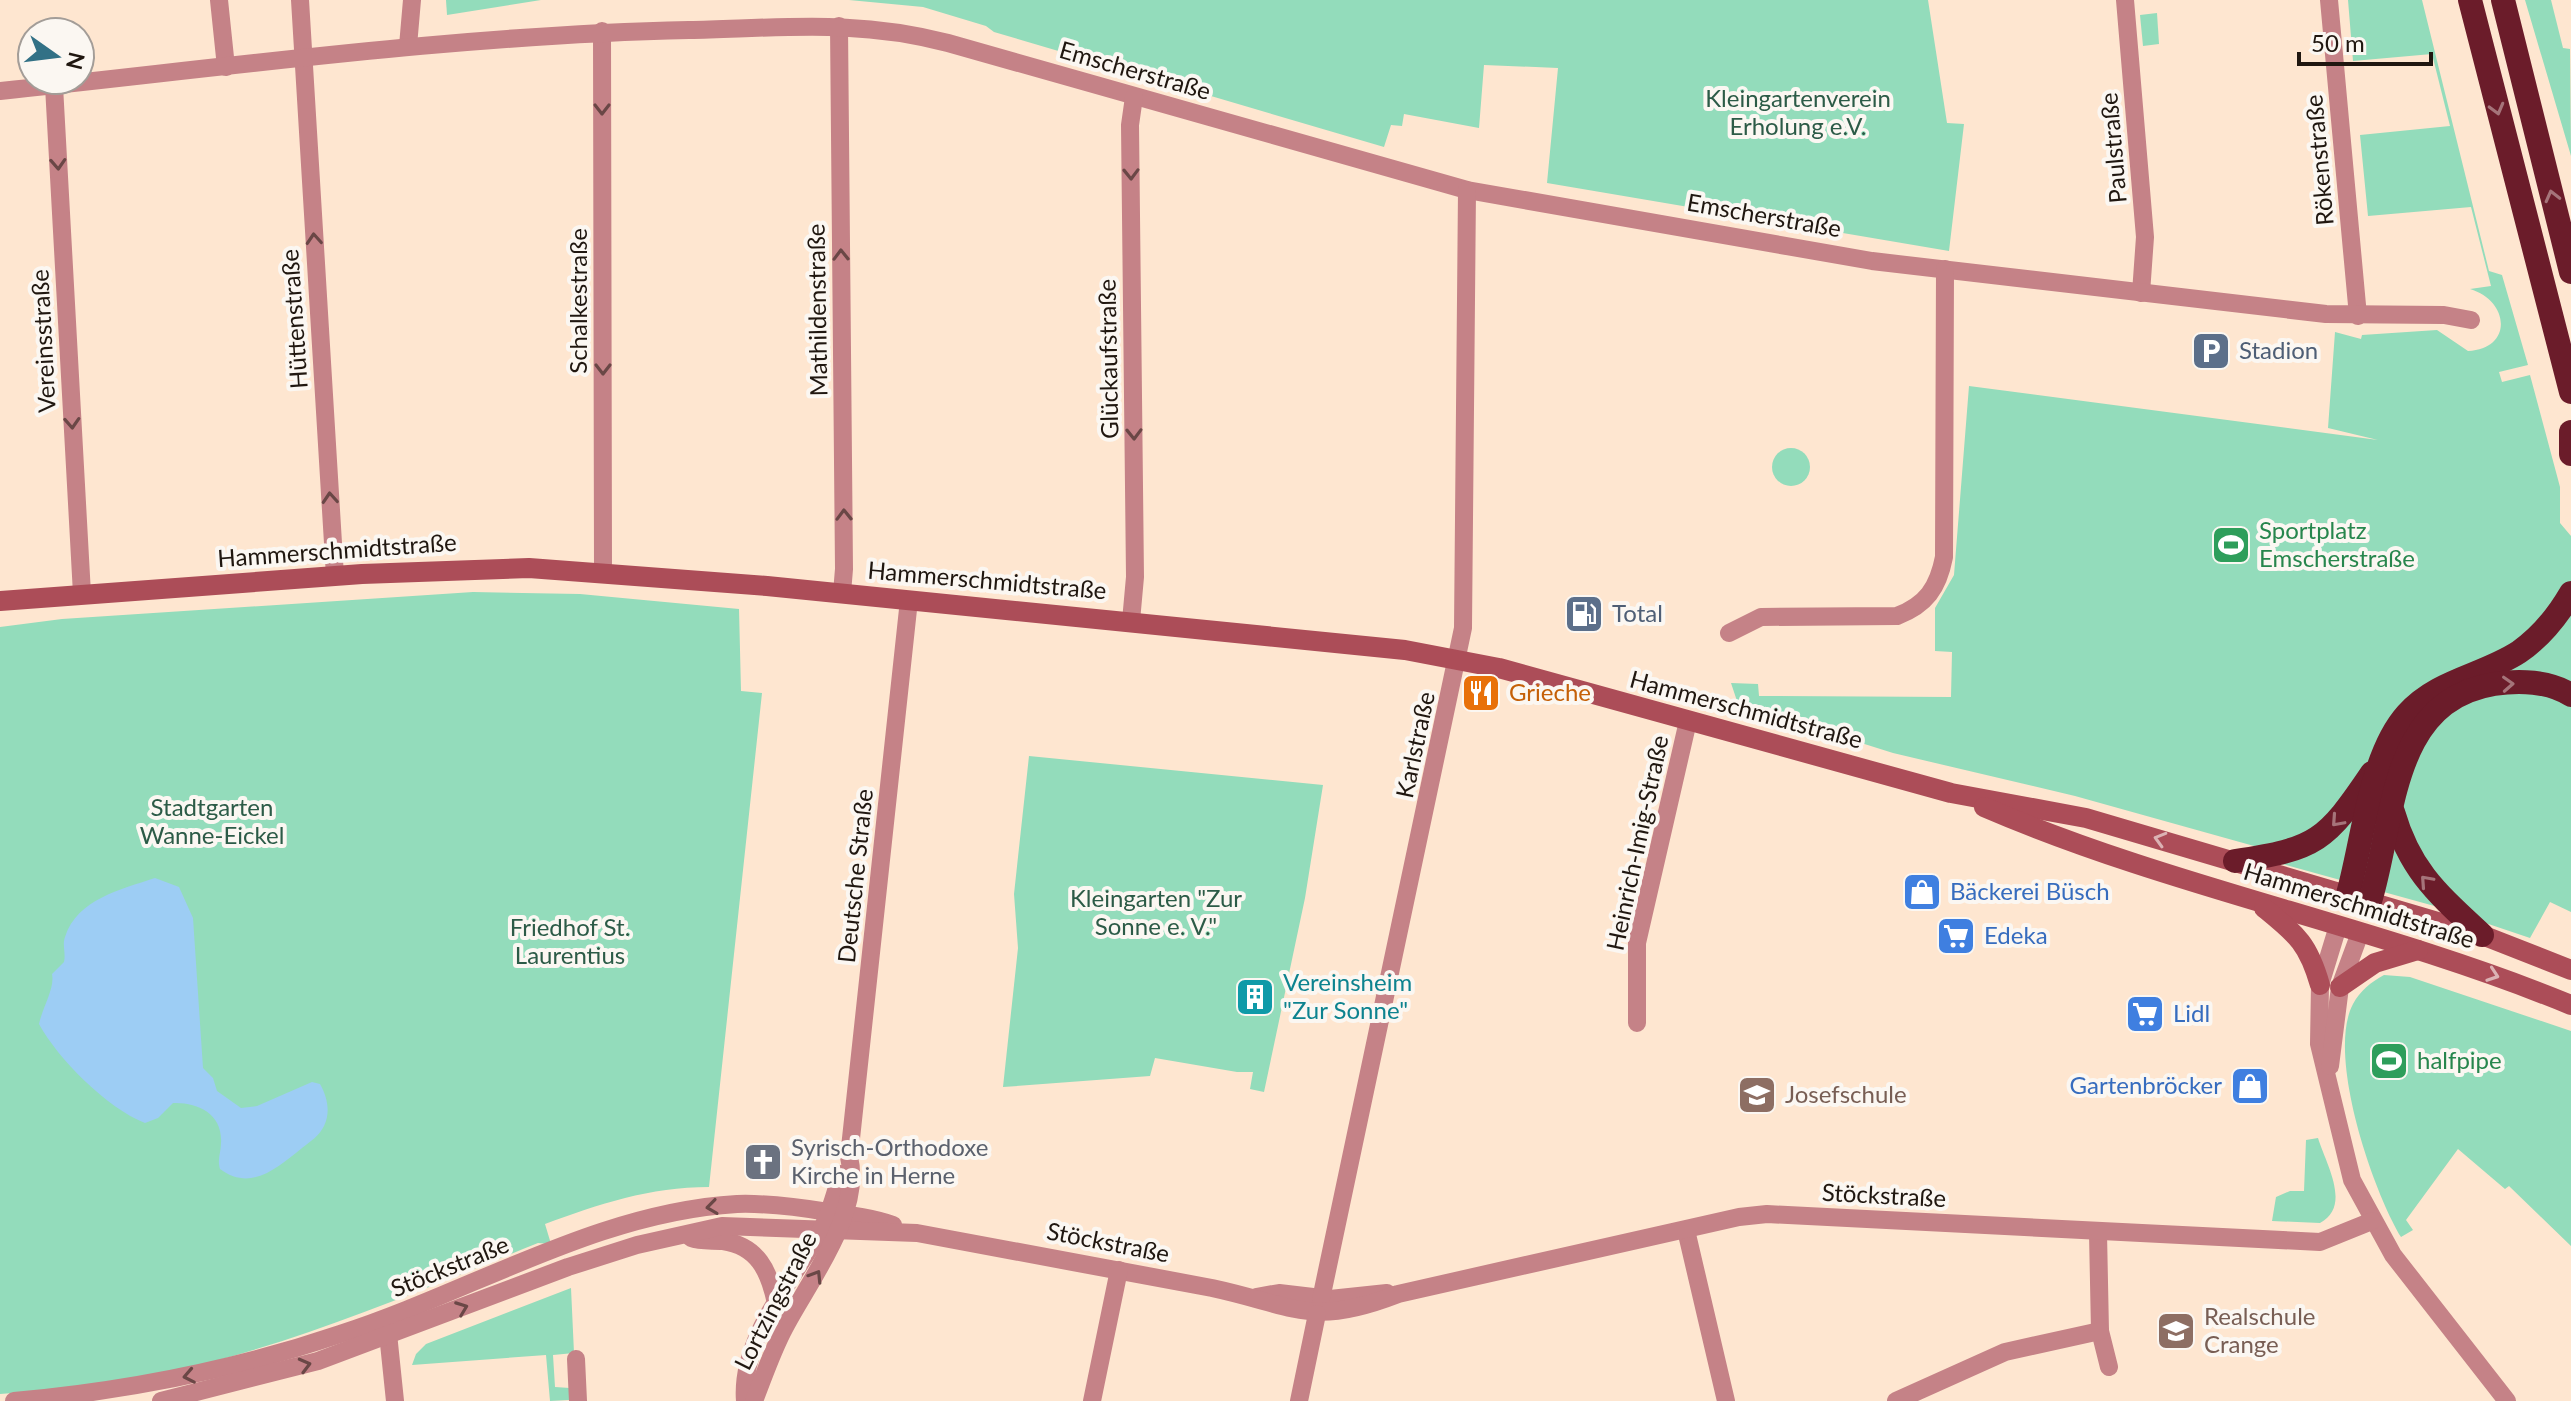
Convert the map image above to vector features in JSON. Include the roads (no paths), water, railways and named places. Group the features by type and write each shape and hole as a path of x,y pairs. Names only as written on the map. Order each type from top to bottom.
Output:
{"highway":[{"path":"2470,0 2571,392"},
{"path":"2503,0 2571,272"},
{"path":"2571,432 2571,454"},
{"path":"2235,861 2280,855 2319,839 2339,822 2382,758 2391,736 2423,698 2517,653 2556,619 2571,593"},
{"path":"2359,897 2392,809 2404,755 2420,726 2455,697 2479,687 2509,682 2539,684 2571,695"},
{"path":"2359,897 2382,758"},
{"path":"2392,809 2401,841 2425,881 2482,935"}],"main road":[{"name":"Hammerschmidtstraße","path":"0,601 450,569 603,571 1397,649 1459,659 1951,793 2086,818 2482,935 2571,970"},
{"name":"Hammerschmidtstraße","path":"1951,793 2101,855 2419,950 2571,1005"},
{"path":"2338,926 2359,897"},
{"path":"2359,897 2360,933"},
{"path":"2258,903 2296,932 2330,986 2375,963 2419,950"}],"street":[{"path":"219,0 226,67"},
{"path":"300,0 303,59"},
{"path":"408,46 412,0"},
{"name":"Paulstraße","path":"2125,0 2145,237 2141,293"},
{"name":"Rökenstraße","path":"2329,0 2358,316"},
{"name":"Mathildenstraße","path":"839,26 842,593"},
{"name":"Emscherstraße","path":"96,81 408,46 602,31 877,27 916,34 1467,190 1872,261 2358,316 2444,315 2471,320"},
{"name":"Schalkestraße","path":"602,31 603,571"},
{"name":"Hüttenstraße","path":"303,59 335,576"},
{"name":"Vereinsstraße","path":"55,96 82,594"},
{"name":"Glückaufstraße","path":"1131,621 1135,577 1130,125 1134,97"},
{"name":"Karlstraße","path":"1299,1401 1459,659 1463,628 1467,190"},
{"path":"1729,633 1761,617 1897,616 1915,609 1934,588 1944,557 1945,269"},
{"name":"Deutsche Straße","path":"849,1157 909,600"},
{"name":"Heinrich-Imig-Straße","path":"1637,1023 1637,943 1688,721"},
{"path":"2338,926 2330,986 2330,1081 2343,1154 2372,1221 2393,1255 2507,1401"},
{"path":"2330,986 2360,933"},
{"name":"Lortzingstraße","path":"754,1401 773,1349 829,1256 833,1221 849,1157"},
{"name":"Stöckstraße","path":"161,1401 318,1361 561,1248 663,1215 740,1204 890,1234 903,1231 1119,1270 1256,1297 1276,1307 1319,1307 1369,1293 1398,1294 1767,1214 2320,1242 2372,1221"},
{"name":"Lortzingstraße","path":"745,1401 756,1347 776,1303 833,1221"},
{"name":"Stöckstraße","path":"14,1401 152,1392 281,1353 388,1328 568,1267 681,1234 746,1225 833,1221"},
{"path":"1686,1230 1726,1401"},
{"path":"2098,1233 2100,1331 2109,1367"},
{"name":"Stöckstraße","path":"681,1234 741,1245 757,1256 769,1272 776,1303"},
{"path":"1092,1401 1119,1270"},
{"path":"388,1328 395,1401"},
{"path":"1896,1401 2005,1352 2100,1331"},
{"path":"576,1359 578,1401"}],"water":[{"path":"155,878 179,887 193,918 203,1068 213,1078 217,1091 241,1108 257,1106 312,1082 320,1084 325,1094 327,1115 320,1133 263,1175 242,1178 220,1169 221,1133 213,1117 200,1108 173,1103 158,1118 145,1123 115,1106 71,1067 39,1024 52,974 64,962 64,940 79,913 102,897"}],"place":[{"name":"Stadion","path":"2211,351"},
{"name":"Sportplatz Emscherstraße","path":"2231,545"},
{"name":"Total","path":"1584,614"},
{"name":"Grieche","path":"1481,693"},
{"name":"Bäckerei Büsch","path":"1922,892"},
{"name":"Edeka","path":"1956,936"},
{"name":"Vereinsheim \"Zur Sonne\"","path":"1255,997"},
{"name":"Lidl","path":"2145,1014"},
{"name":"halfpipe","path":"2389,1061"},
{"name":"Gartenbröcker","path":"2250,1086"},
{"name":"Josefschule","path":"1757,1095"},
{"name":"Syrisch-Orthodoxe Kirche in Herne","path":"763,1162"},
{"name":"Realschule Crange","path":"2176,1331"}],"park label":[{"name":"Kleingartenverein Erholung e.V.","path":"1798,113"},
{"name":"Stadtgarten Wanne-Eickel","path":"212,822"},
{"name":"Kleingarten \"Zur Sonne e. V.\"","path":"1156,913"},
{"name":"Friedhof St. Laurentius","path":"570,942"}]}
